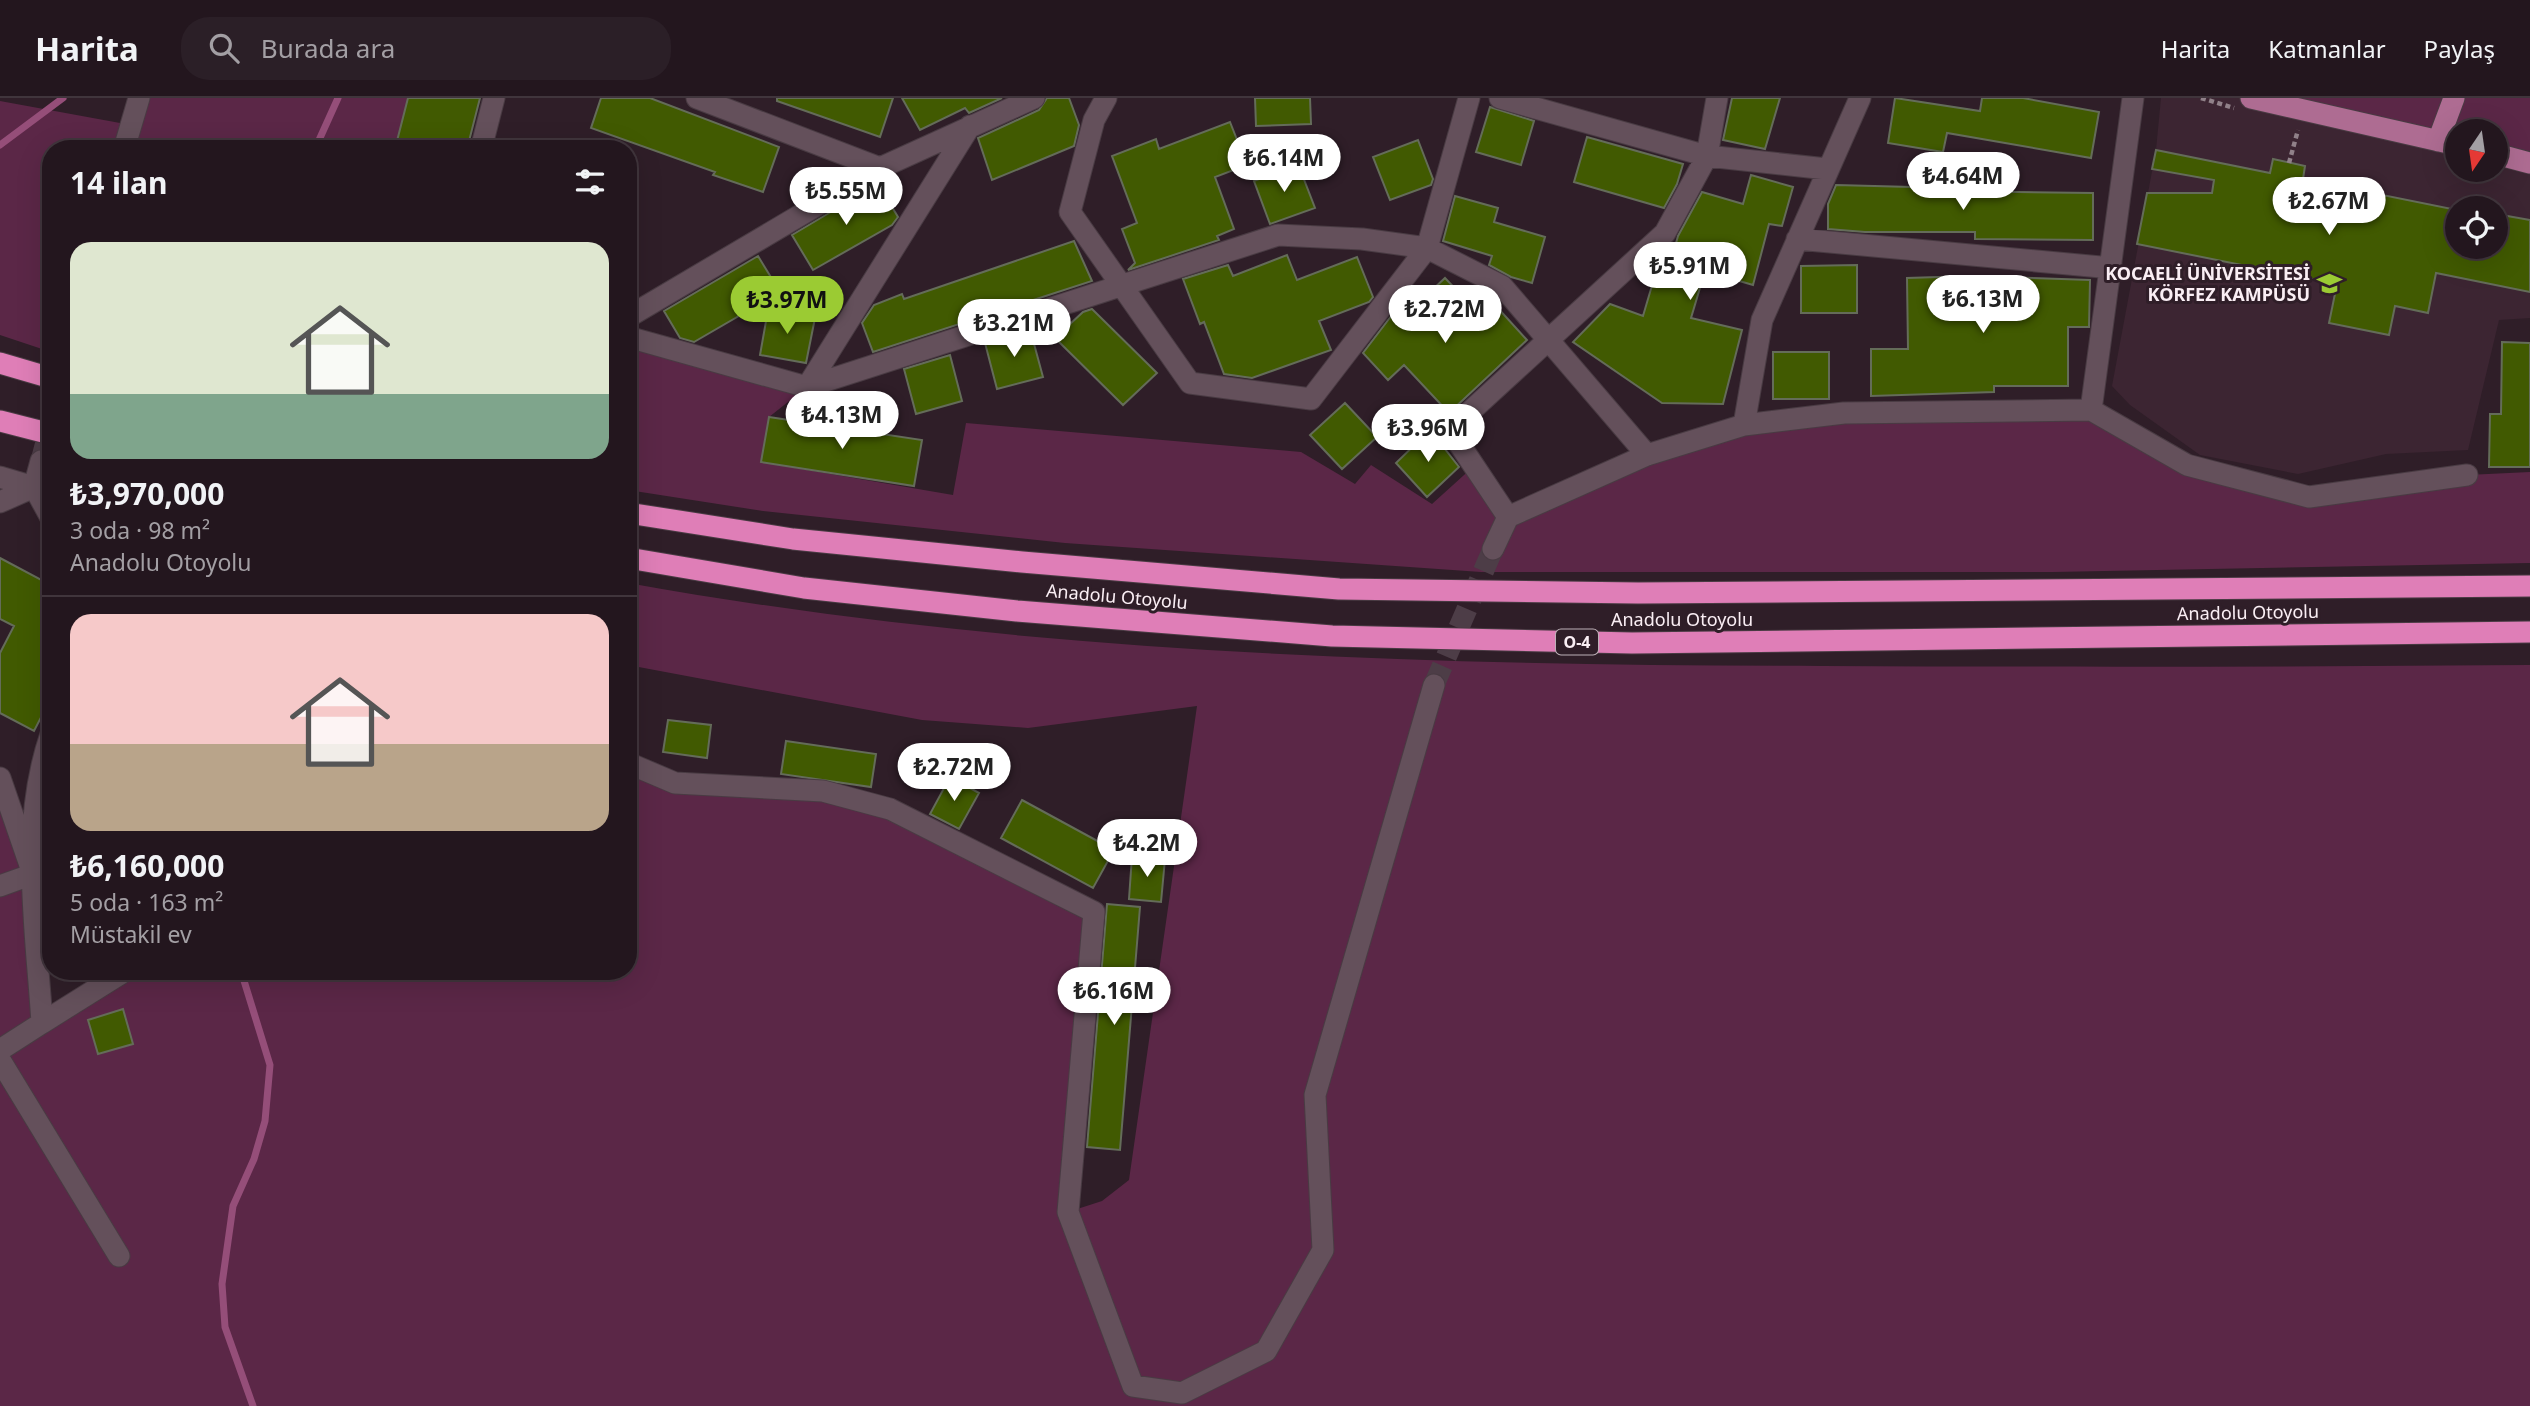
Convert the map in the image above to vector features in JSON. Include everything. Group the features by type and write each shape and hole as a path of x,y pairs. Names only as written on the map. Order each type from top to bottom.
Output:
{"highway":[{"path":"0,363 42,375"},
{"path":"0,421 42,432"},
{"name":"Anadolu Otoyolu","path":"637,514 793,539 1339,589 1652,593 2530,586"},
{"name":"Anadolu Otoyolu","path":"637,559 844,592 1017,611 1332,636 1632,643 2530,632"}],"main road":[{"path":"2251,98 2324,105 2445,142"},
{"path":"2451,119 2454,98"},
{"path":"2508,157 2530,163"}],"street":[{"path":"127,140 139,98"},
{"path":"483,140 495,98"},
{"path":"697,98 880,168"},
{"path":"637,312 880,168 1034,98"},
{"path":"1106,98 1094,120 1070,212 1190,383 1311,399 1427,248 1469,98"},
{"path":"1500,98 1707,156 1827,169"},
{"path":"1508,517 1450,430 1551,341 1665,233 1707,156 1717,98"},
{"path":"1744,425 1762,320 1860,98"},
{"path":"2091,410 2133,98"},
{"path":"807,387 970,126"},
{"path":"637,340 807,387 1125,287 1278,235 1362,239 1427,248 1502,286 1647,455"},
{"path":"1797,239 2112,268"},
{"path":"1493,549 1508,517 1647,455 1744,425 1844,413 2091,410 2187,465 2309,497 2467,475"},
{"path":"41,461 34,487 42,502"},
{"path":"0,477 34,487"},
{"path":"0,502 34,487"},
{"path":"637,767 675,783 823,791 890,809 1094,912 1068,1212 1133,1386 1182,1393 1266,1352 1323,1250 1315,1095 1434,685"},
{"path":"42,763 34,803 33,874 42,1023"},
{"path":"0,778 33,874"},
{"path":"0,886 33,874"},
{"path":"0,1050 111,980"},
{"path":"0,1060 119,1256"}],"path":[{"path":"2289,163 2299,125"}],"shaded area":[{"path":"140,98 408,98 398,140 128,140"},
{"name":"KOCAELİ ÜNİVERSİTESİ KÖRFEZ KAMPÜSÜ","path":"2161,98 2251,98 2445,142 2445,182 2508,182 2508,157 2530,163 2530,318 2499,320 2468,450 2386,454 2298,474 2200,455 2130,405 2112,386 2156,150"},
{"path":"2261,98 2530,98 2530,163 2508,157 2508,119 2445,119 2445,142"},
{"path":"0,101 131,125 127,140 42,140 42,349 0,335"},
{"path":"637,340 807,387 769,417 761,462 953,495 966,423 1301,452 1355,484 1371,465 1432,504 1474,466 1508,517 1744,425 2091,410 2187,465 2309,497 2467,475 2530,472 2530,563 2053,572 1481,572 1065,543 763,511 637,491"},
{"path":"637,584 776,607 925,626 1223,651 1372,658 1522,663 1821,666 2530,665 2530,1406 0,1406 0,778 33,874 42,1022 110,980 637,980 637,767 675,783 890,809 1094,912 1068,1212 1102,1201 1129,1180 1197,706 1028,728 922,720 637,667"}],"building":[{"path":"408,98 480,98 469,140 397,140"},
{"path":"601,98 650,98 779,147 763,192 637,144 637,140 625,140 591,128"},
{"path":"777,98 893,98 880,137 777,101"},
{"path":"902,98 1002,98 969,113 965,108 920,130"},
{"path":"1047,98 1069,98 1079,125 1074,146 992,180 978,138 1039,110"},
{"path":"1255,98 1310,98 1311,124 1256,126"},
{"path":"1732,98 1780,98 1765,149 1723,140"},
{"path":"1895,98 1980,111 1982,98 2023,98 2099,112 2091,158 1947,133 1943,152 1888,143"},
{"path":"1490,107 1534,121 1521,165 1476,152"},
{"path":"1230,122 1247,165 1215,177 1234,229 1217,236 1219,240 1128,270 1135,263 1122,229 1137,223 1112,156 1156,139 1159,149"},
{"path":"1587,137 1683,164 1677,184 1664,208 1574,182"},
{"path":"1418,140 1433,179 1431,185 1390,200 1373,157"},
{"path":"2156,150 2270,173 2273,159 2305,166 2303,179 2445,208 2445,259 2508,259 2508,216 2530,220 2530,292 2436,273 2428,313 2395,306 2389,335 2329,323 2337,284 2137,244 2147,193 2212,193 2214,180 2152,169"},
{"path":"1298,164 1315,208 1270,224 1254,181"},
{"path":"1751,175 1793,187 1782,226 1769,224 1753,285 1705,271 1691,318 1742,330 1723,404 1662,403 1573,342 1610,304 1643,316 1661,255 1672,258 1678,236 1702,192 1743,204"},
{"path":"878,184 898,217 892,225 813,270 792,235"},
{"path":"1836,185 1950,188 1950,191 2093,193 2093,240 1975,239 1975,232 1865,232 1828,229 1828,204"},
{"path":"1455,196 1498,208 1494,222 1545,237 1532,283 1511,277 1489,265 1492,256 1443,241"},
{"path":"1074,241 1092,281 873,352 862,323 874,305 902,294 904,299"},
{"path":"1287,255 1297,280 1357,257 1373,297 1369,302 1319,321 1331,350 1252,378 1224,374 1204,322 1200,324 1183,279 1228,265 1233,276"},
{"path":"758,256 780,292 694,342 680,338 664,311"},
{"path":"1857,265 1857,313 1801,313 1801,266"},
{"path":"1971,276 2090,280 2089,327 2068,327 2068,386 1994,386 1994,392 1871,396 1871,349 1908,349 1907,278"},
{"path":"1445,278 1483,318 1496,306 1527,340 1449,413 1404,365 1388,380 1363,353 1392,315 1398,322"},
{"path":"1092,309 1157,373 1123,405 1055,338 1083,312"},
{"path":"768,310 815,318 806,363 760,355"},
{"path":"1030,329 1043,377 997,389 985,343"},
{"path":"2502,342 2530,343 2530,467 2489,467 2490,414 2501,414"},
{"path":"1773,352 1829,352 1829,399 1773,399"},
{"path":"950,355 962,401 916,414 904,369"},
{"path":"1345,403 1377,437 1342,469 1310,435"},
{"path":"769,417 922,440 914,486 761,462"},
{"path":"1430,430 1459,467 1427,497 1396,463"},
{"path":"0,558 42,580 42,715 34,731 0,713 0,653 14,626 0,619"},
{"path":"668,720 711,725 707,758 663,752"},
{"path":"786,741 876,754 871,787 781,774"},
{"path":"950,777 979,793 959,829 930,814"},
{"path":"1022,800 1114,850 1093,888 1001,838"},
{"path":"1132,856 1165,859 1161,902 1129,899"},
{"path":"1107,904 1140,907 1120,1150 1087,1147"},
{"path":"123,1009 133,1044 98,1054 88,1020"}],"waterway":[{"path":"0,145 63,98"},
{"path":"319,140 338,98"},
{"path":"244,980 270,1065 265,1121 254,1159 233,1206 222,1284 225,1327 253,1406"}],"tunnel":[{"path":"1434,685 1493,549"}],"place":[{"name":"KOCAELİ ÜNİVERSİTESİ KÖRFEZ KAMPÜSÜ","path":"2330,283"}]}
